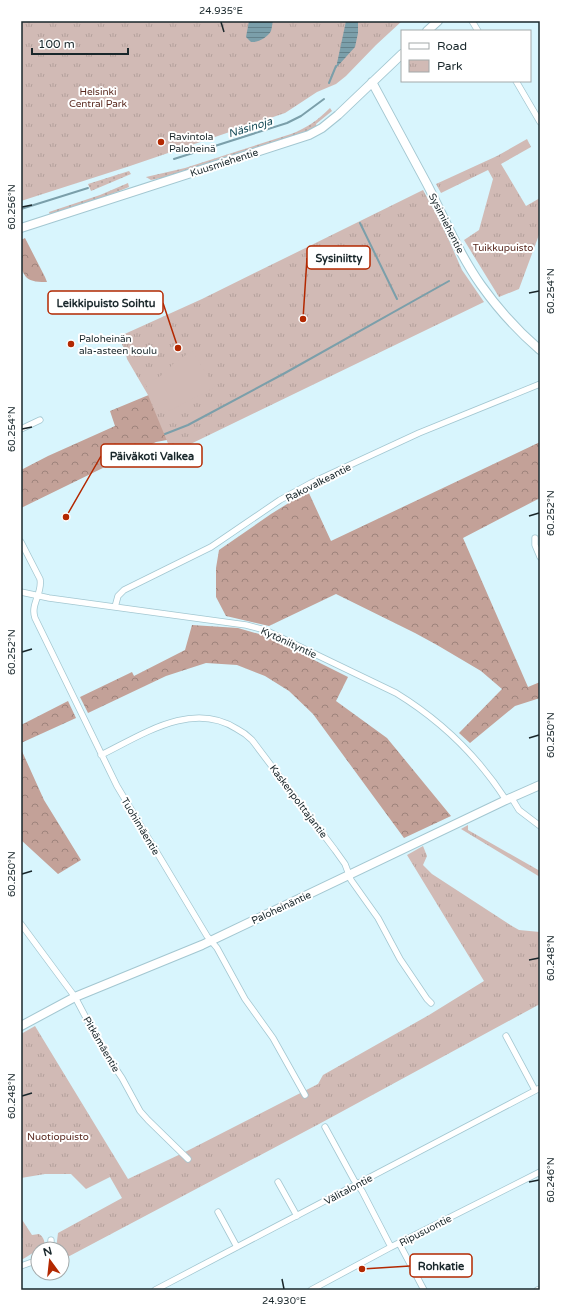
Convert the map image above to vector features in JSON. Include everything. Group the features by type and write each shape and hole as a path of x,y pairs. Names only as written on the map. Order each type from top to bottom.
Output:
{"street":[{"path":"428,30 438,21"},
{"path":"472,21 477,30"},
{"name":"Kuusmiehentie","path":"21,228 309,135 329,123 401,55"},
{"name":"Sysimiehentie","path":"372,82 470,269 496,305 540,350"},
{"path":"517,82 540,122"},
{"name":"Rakovalkeantie","path":"115,607 118,596 124,590 211,547 294,491 419,434 540,384"},
{"path":"21,429 40,420"},
{"path":"535,538 535,545 540,557"},
{"name":"Tuohimäentie","path":"21,542 40,579 41,584 33,609 35,618 101,755 133,815 211,941 217,948 245,999 270,1032 306,1095"},
{"name":"Kytöniityntie","path":"21,592 37,596 256,627 396,692 426,713 453,735 480,763 519,810 540,826"},
{"name":"Kaskenpolttajantie","path":"101,755 161,725 178,720 210,720 237,728 252,740 261,751 345,864 351,880 378,918 400,959 431,1003"},
{"name":"Paloheinäntie","path":"21,1026 75,997 211,941 508,798 540,785"},
{"name":"Pitkämäentie","path":"21,924 75,997 102,1048 122,1078 140,1111 188,1159"},
{"path":"506,1036 537,1089"},
{"name":"Välitalontie","path":"156,1290 537,1089"},
{"path":"325,1127 354,1180 362,1190 391,1247"},
{"name":"Ripusuontie","path":"311,1290 391,1247 540,1172"},
{"path":"278,1182 296,1216"},
{"path":"218,1212 237,1247"},
{"path":"399,1243 424,1290"}],"green space":[{"name":"Helsinki Central Park","path":"21,21 402,21 336,84 317,92 285,113 130,166 21,201"},
{"path":"330,108 332,111 316,124 317,127 303,134 171,176 151,180 146,177 185,168 291,134 312,123"},
{"name":"Tuikkupuisto","path":"527,139 531,147 501,164 526,206 540,198 540,232 519,289 499,297 464,240 479,230 493,179 488,170 441,193 436,184 497,156"},
{"path":"129,171 131,174 91,191 88,184"},
{"path":"128,183 129,187 50,215 49,212 100,195"},
{"path":"423,190 444,229 462,270 484,302 172,453 148,395 127,359 125,350 118,337 202,299"},
{"path":"25,238 47,282 30,280 23,273 20,259 21,240"},
{"path":"192,351 215,387 163,414 144,382 160,376 175,362"},
{"path":"151,394 172,453 167,440 156,442 21,508 21,470 48,456 115,426 110,411"},
{"path":"540,442 540,498 463,538 528,687 540,682 540,698 515,706 470,743 459,733 502,689 481,671 437,645 336,594 269,626 226,616 216,597 216,568 219,550 271,514 308,491 331,541"},
{"path":"192,625 238,628 266,636 348,677 336,701 387,738 451,816 404,838 313,714 289,691 265,676 237,665 206,663 166,676 88,713 80,697 132,672 134,676 185,650"},
{"path":"68,701 76,718 21,743 21,725"},
{"path":"21,749 44,800 81,860 58,874 21,840"},
{"path":"468,825 468,830 540,871 540,877 461,829"},
{"name":"Nuotiopuisto","path":"423,846 427,856 423,865 432,874 519,930 540,932 540,1004 319,1124 70,1256 70,1241 57,1241 58,1233 122,1198 110,1177 86,1189 71,1174 45,1174 21,1178 21,1034 35,1026 128,1179 187,1151 318,1084 323,1075 429,1015 484,981 407,855"},
{"path":"21,1218 32,1235 39,1234 44,1241 30,1241 30,1255 21,1260 21,1241 23,1239 21,1237"}],"water":[{"path":"249,21 273,21 271,31 268,35 257,42 251,42 246,37"},
{"path":"346,21 358,21 358,33 355,47 336,68"}],"waterway":[{"name":"Näsinoja","path":"329,83 336,66"},
{"name":"Näsinoja","path":"174,159 287,123 301,116 324,99"},
{"name":"Näsinoja","path":"21,209 88,188"},
{"path":"360,223 397,299"},
{"path":"165,434 188,425 285,373 449,281"}],"place":[{"name":"Ravintola Paloheinä","path":"161,142"},
{"name":"Sysiniitty","path":"303,319"},
{"name":"Paloheinän ala-asteen koulu","path":"71,344"},
{"name":"Leikkipuisto Soihtu","path":"178,348"},
{"name":"Päiväkoti Valkea","path":"66,517"},
{"name":"Rohkatie","path":"362,1269"}]}
